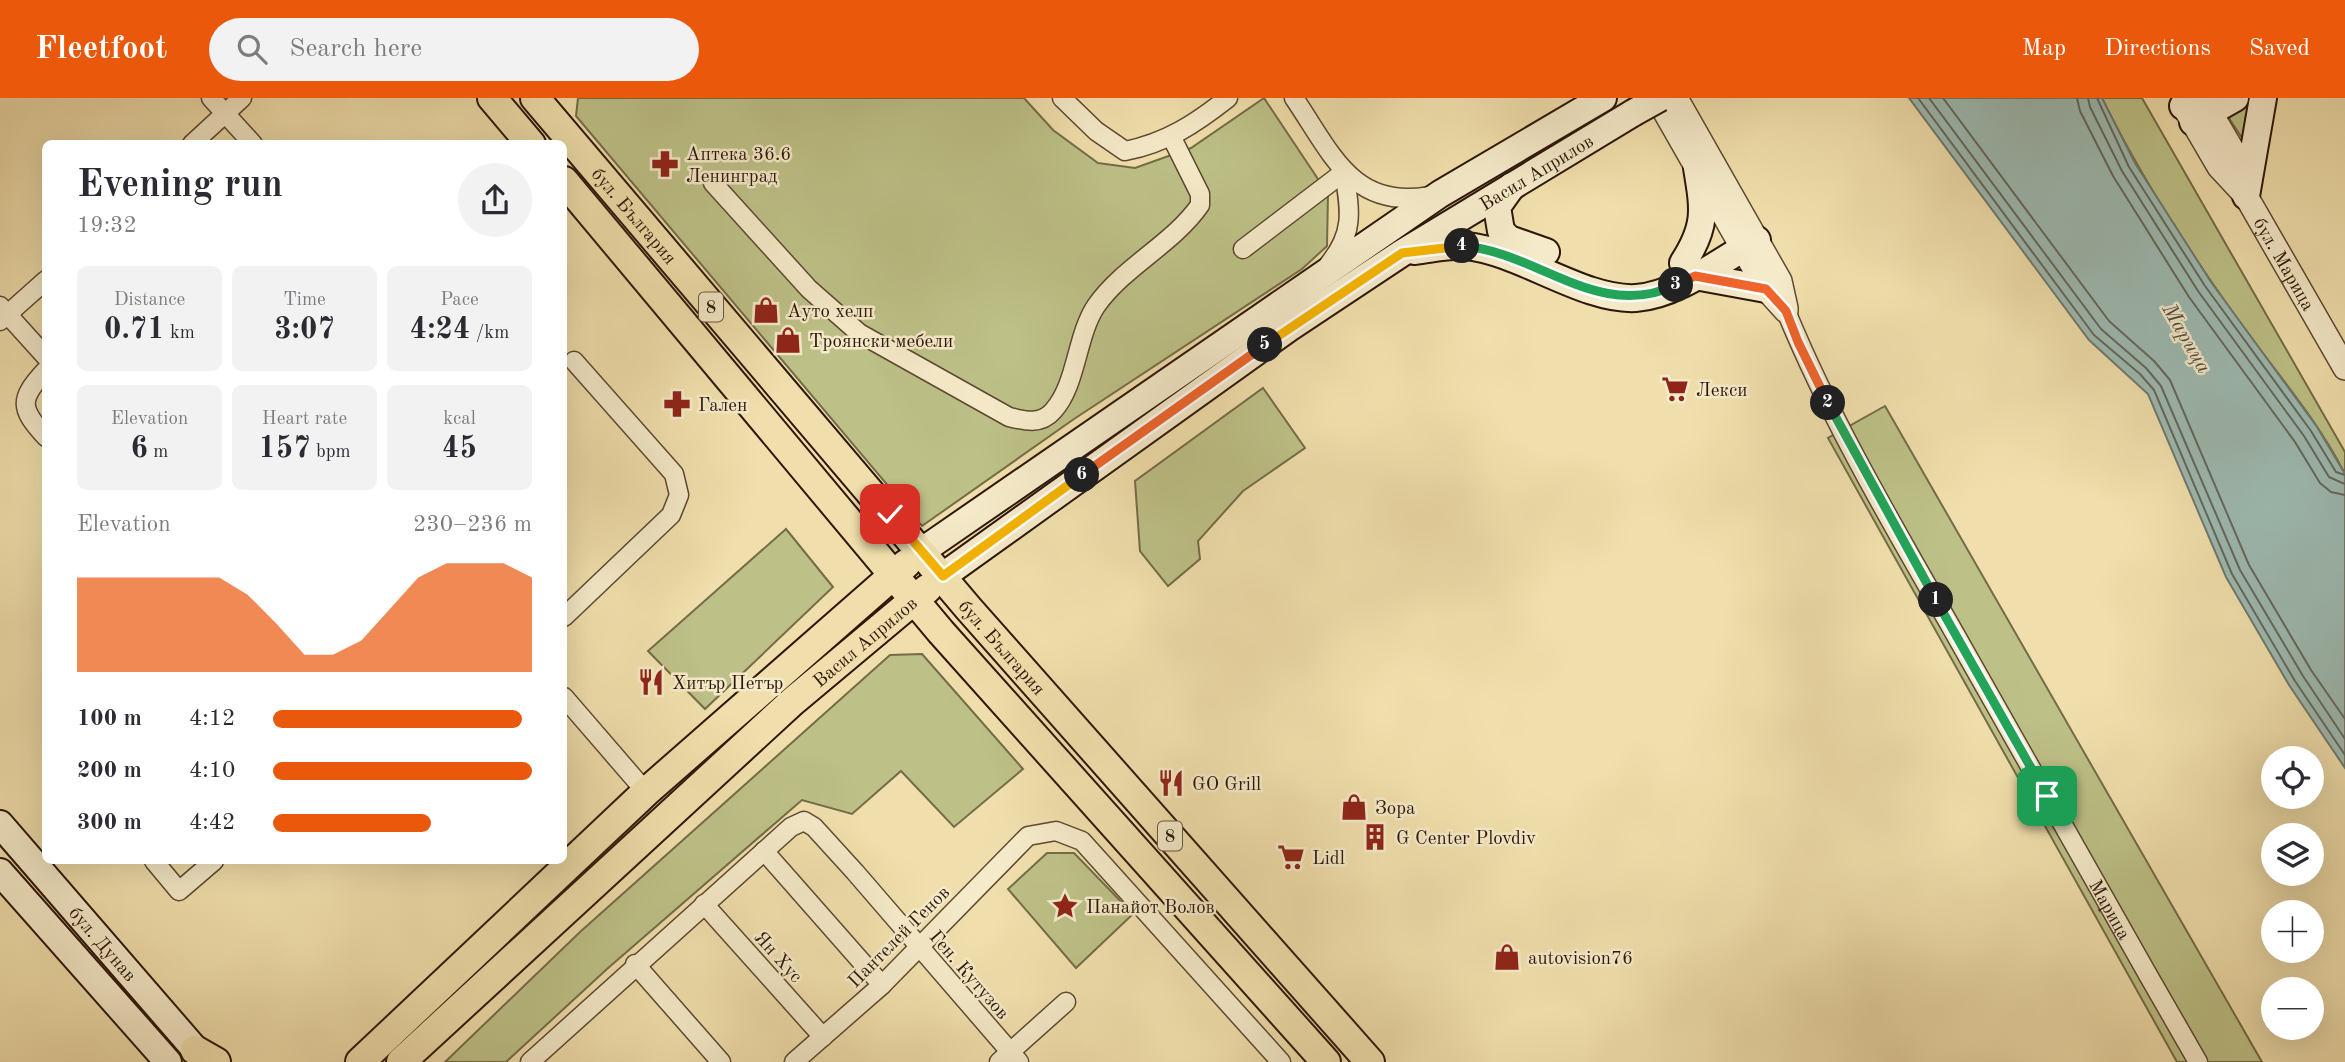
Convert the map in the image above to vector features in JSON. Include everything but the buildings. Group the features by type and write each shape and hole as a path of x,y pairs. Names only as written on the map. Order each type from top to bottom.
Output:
{"main road":[{"path":"492,98 528,140"},
{"name":"бул. България","path":"535,98 943,576 1370,1062"},
{"name":"Васил Априлов","path":"360,1062 646,792 922,551 1440,194 1603,98"},
{"name":"Васил Априлов","path":"401,1062 792,702 943,576 1274,338 1402,253 1658,98"},
{"path":"2194,106 2235,98"},
{"path":"2246,196 2263,98"},
{"path":"1689,269 1703,219 1697,168"},
{"path":"1513,184 1500,201 1496,214 1501,231 1509,239 1612,279 1629,282 1653,279 1689,269 1766,289"},
{"name":"бул. България","path":"567,185 892,575 1326,1062"},
{"path":"1402,253 1452,245 1469,246 1621,297 1648,296 1745,236"},
{"name":"бул. Дунав","path":"0,824 206,1058"},
{"name":"бул. Дунав","path":"0,872 168,1062"},
{"path":"335,1062 408,1014"}],"street":[{"path":"211,98 249,140"},
{"path":"196,140 242,98"},
{"path":"1062,98 1096,131 1125,151 1172,138 1195,125 1228,98"},
{"path":"1294,98 1344,172 1379,196 1408,200 1440,194"},
{"name":"Марица","path":"1658,98 1697,168 1780,281 1786,311 1798,342 1829,405 1909,552 2198,1062"},
{"name":"Марица","path":"1676,98 1745,236 1766,289 1786,311"},
{"name":"бул. Марица","path":"2194,106 2236,156 2246,196 2345,368"},
{"path":"713,183 809,289 859,333 1009,417 1026,422 1041,420 1053,411 1062,397 1086,323 1105,295 1200,205 1200,194 1172,138"},
{"path":"1243,249 1344,172"},
{"path":"1321,274 1338,254 1349,228 1344,172"},
{"path":"42,283 3,314 42,353"},
{"path":"567,614 671,515 679,495 674,474 574,360"},
{"path":"42,374 28,389 24,404 29,419 42,433"},
{"path":"567,700 646,792"},
{"name":"Ген. Кутузов","path":"764,851 791,827 804,821 814,827 919,946 1009,1059"},
{"name":"Пантелей Генов","path":"794,1062 882,985 1028,836 1056,831 1082,841 1281,1062"},
{"path":"530,1062 635,964 764,851 882,985"},
{"path":"156,864 179,891 210,864"},
{"name":"Ян Хус","path":"704,904 823,1037"},
{"path":"635,964 721,1062"},
{"path":"1009,1059 1066,1002"}],"green space":[{"path":"578,98 1024,98 1053,130 1098,163 1135,168 1191,148 1264,98 1328,194 1327,246 1302,269 1074,419 922,526 576,116"},
{"path":"2102,98 2142,98 2345,452 2345,474 2309,415 2183,240 2132,156"},
{"path":"2247,98 2258,98 2248,147 2223,109"},
{"path":"1263,388 1305,448 1243,491 1198,541 1200,559 1168,586 1140,551 1135,481"},
{"path":"1885,406 2262,1062 2177,1062 1828,438"},
{"path":"786,529 833,587 705,709 648,651"},
{"path":"922,654 1023,769 954,827 901,771 852,814 802,800 607,969 506,1062 445,1062 580,932 890,655"},
{"path":"1047,853 1074,853 1133,914 1076,968 1008,889"}],"water":[{"path":"1909,98 2102,98 2135,163 2211,282 2317,427 2345,474 2345,768 2289,685 2226,577 2148,394 2089,340"}],"place":[{"name":"Аптека 36.6 Ленинград","path":"665,164"},
{"name":"Ауто хелп","path":"766,310"},
{"name":"Троянски мебели","path":"788,340"},
{"name":"Лекси","path":"1675,389"},
{"name":"Гален","path":"677,404"},
{"name":"Хитър Петър","path":"651,682"},
{"name":"GO Grill","path":"1171,783"},
{"name":"Зора","path":"1354,807"},
{"name":"G Center Plovdiv","path":"1375,837"},
{"name":"Lidl","path":"1291,857"},
{"name":"Панайот Волов","path":"1065,906"},
{"name":"autovision76","path":"1507,957"}],"route":[{"path":"890,514 943,576 1274,338 1402,253 1452,245 1469,246 1548,272 1592,290 1621,297 1648,296 1695,276 1766,289 1786,311 1829,405 2047,796"}]}
